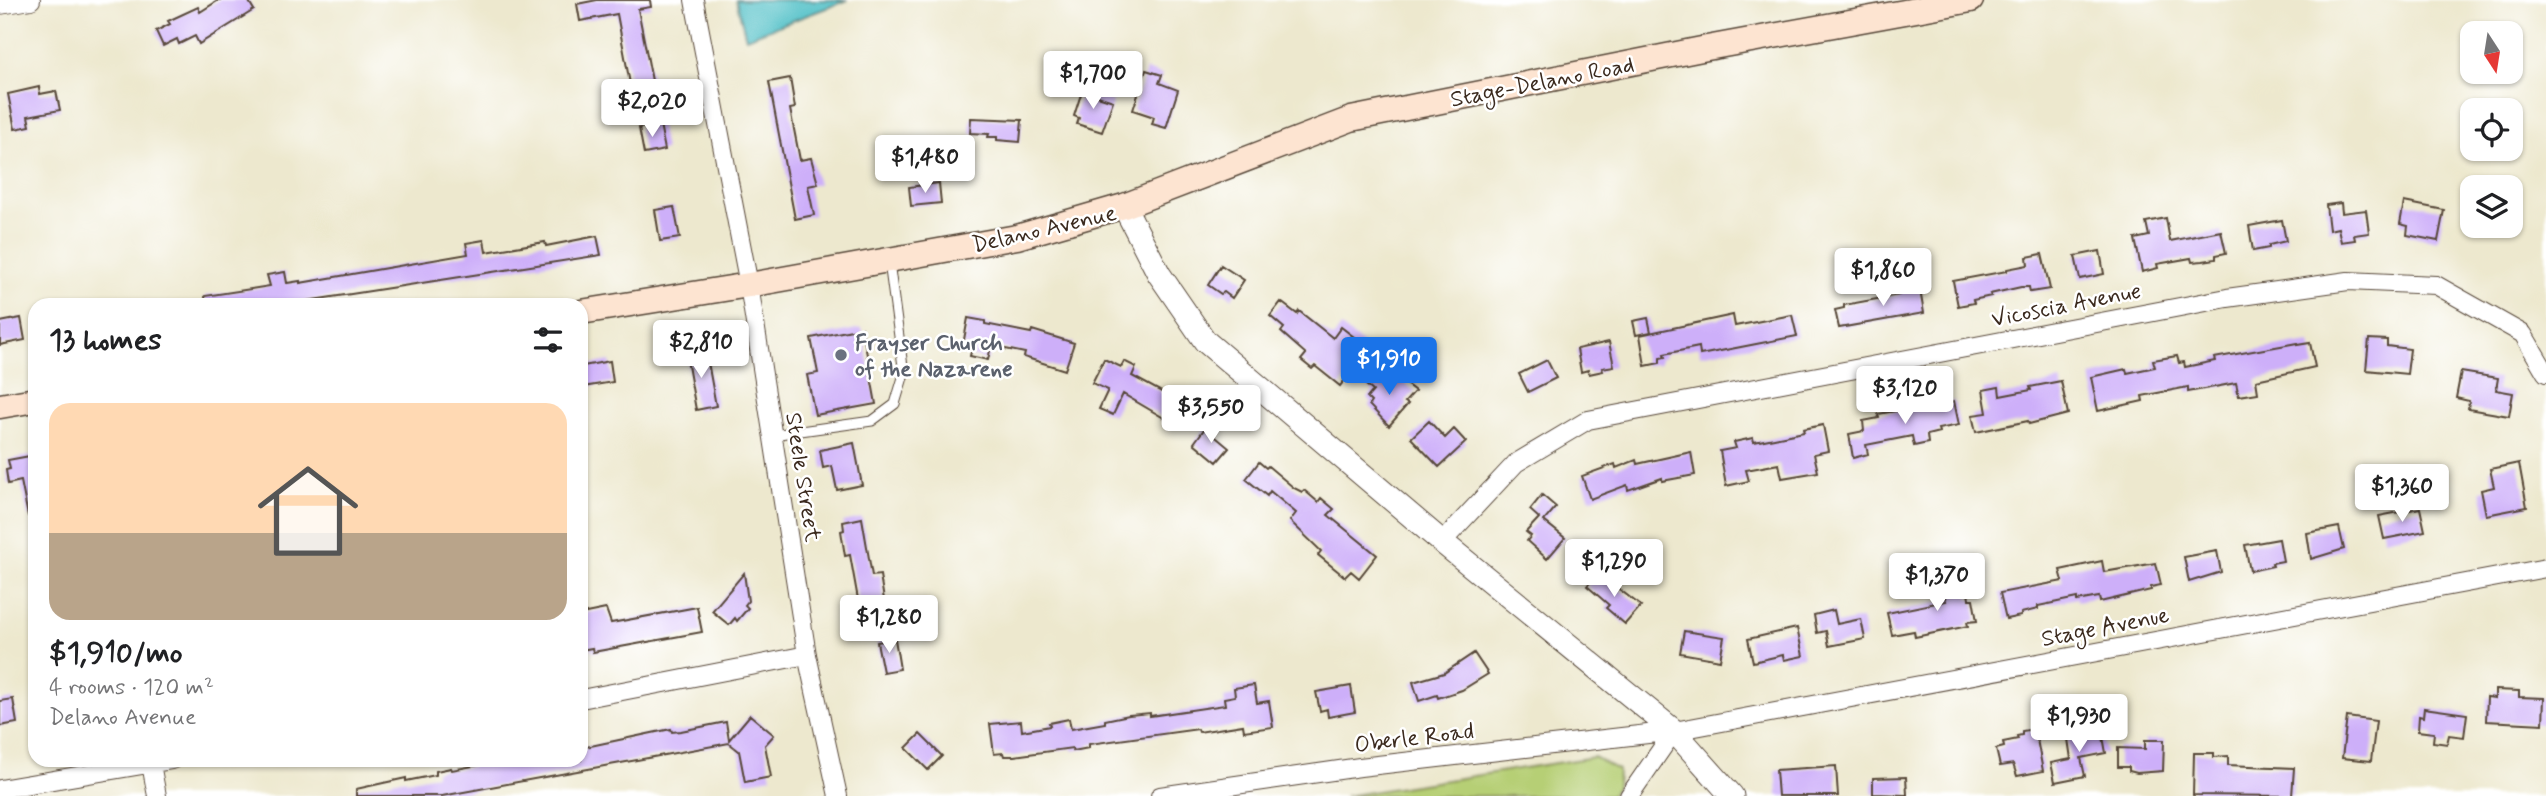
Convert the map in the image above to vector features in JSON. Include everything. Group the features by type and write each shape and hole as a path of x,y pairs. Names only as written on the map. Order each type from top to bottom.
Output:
{"main road":[{"name":"Stage-Delano Road","path":"1125,206 1351,120 1707,48 1971,0"},
{"name":"Delano Avenue","path":"588,311 1017,237 1125,206"},
{"path":"0,406 28,401"}],"street":[{"path":"0,5 31,0"},
{"name":"Steele Street","path":"694,0 749,285 807,655 838,796"},
{"name":"Delano Avenue","path":"1125,206 1159,274 1205,341 1442,542 1674,731 1732,796"},
{"name":"Vicoscia Avenue","path":"1442,542 1516,463 1588,420 2228,298 2348,281 2437,285 2523,334 2546,373"},
{"name":"Stage Avenue","path":"1674,731 2546,568"},
{"path":"588,698 807,655"},
{"path":"1629,796 1674,731"},
{"name":"Oberle Road","path":"1160,796 1360,768 1674,731"},
{"path":"0,789 133,767"},
{"path":"152,767 157,796"}],"lane":[{"path":"772,435 872,421 895,404 904,374 889,260"}],"green space":[{"path":"1594,757 1618,770 1617,787 1611,796 1345,796"}],"water":[{"path":"736,0 848,0 746,38"}],"building":[{"path":"219,0 248,0 254,10 199,44 195,36 179,44 177,39 163,46 156,31 170,24 168,21 198,7 200,12"},
{"path":"597,0 650,0 651,7 638,9 655,96 633,100 617,14 580,21 577,4"},
{"path":"1146,70 1162,75 1159,83 1178,90 1166,128 1152,124 1154,117 1133,110"},
{"path":"790,78 795,108 790,109 800,160 811,158 818,184 808,186 814,215 795,219 769,82"},
{"path":"39,87 40,94 56,91 60,110 28,116 30,126 15,129 8,94"},
{"path":"1082,91 1113,101 1102,132 1077,124 1079,118 1074,116"},
{"path":"971,118 1022,120 1020,142 997,140 997,137 988,137 989,134 970,133"},
{"path":"660,124 665,150 644,154 639,128"},
{"path":"939,183 941,203 911,206 909,187"},
{"path":"2404,202 2444,210 2438,241 2407,235 2408,226 2400,224"},
{"path":"2341,203 2342,213 2366,210 2369,233 2354,235 2355,240 2341,242 2338,228 2329,230 2326,205"},
{"path":"674,207 680,238 660,241 655,210"},
{"path":"2166,218 2170,241 2221,231 2226,253 2216,255 2216,259 2192,262 2191,258 2157,264 2158,268 2142,272 2135,239 2149,236 2146,222"},
{"path":"2282,220 2286,241 2253,251 2249,226"},
{"path":"597,236 601,255 325,298 205,298 270,286 267,275 285,272 287,283 300,283 468,254 466,243 484,240 486,252 545,242 546,246"},
{"path":"2100,251 2104,274 2080,279 2075,256"},
{"path":"2042,254 2050,289 2030,292 2029,287 2021,287 1990,294 1991,296 1973,300 1974,303 1958,306 1953,281 2028,265 2027,257"},
{"path":"1221,265 1244,280 1232,298 1208,285"},
{"path":"1914,281 1916,291 1920,290 1924,313 1839,328 1835,310 1844,308 1844,305 1899,295 1897,284"},
{"path":"1281,302 1297,314 1299,311 1333,338 1341,327 1363,344 1348,363 1354,368 1340,386 1315,366 1312,369 1301,360 1306,354 1281,332 1284,328 1270,316"},
{"path":"1733,315 1735,326 1792,315 1797,336 1700,355 1699,347 1664,354 1665,357 1660,358 1660,363 1645,366 1640,335"},
{"path":"21,318 25,340 0,345 0,322"},
{"path":"968,318 1031,333 1032,330 1074,343 1065,370 1024,357 1025,353 991,346 988,360 970,356 972,347 963,345"},
{"path":"1648,318 1651,332 1636,335 1633,321"},
{"name":"Frayser Church of the Nazarene","path":"862,328 876,404 815,415 807,375 818,373 811,338"},
{"path":"2369,339 2387,340 2387,346 2410,349 2407,374 2366,370"},
{"path":"1609,342 1614,366 1589,374 1588,370 1581,372 1577,349"},
{"path":"2310,343 2315,367 2256,380 2258,393 2239,396 2236,383 2188,392 2188,387 2142,396 2143,401 2098,411 2091,377 2126,369 2127,373 2155,367 2153,360 2177,356 2179,363 2184,362 2185,367 2215,361 2214,358"},
{"path":"706,351 716,406 696,410 686,354"},
{"path":"1104,359 1121,367 1124,361 1136,367 1132,376 1186,405 1174,424 1123,394 1113,415 1099,409 1108,390 1092,383"},
{"path":"1547,360 1556,378 1528,392 1519,374"},
{"path":"610,361 613,382 588,386 588,365"},
{"path":"1390,372 1415,391 1405,402 1408,404 1389,426 1369,405 1371,402 1367,398 1373,391 1366,385 1376,374 1383,380"},
{"path":"2461,372 2498,378 2496,390 2513,393 2509,416 2468,409 2469,401 2456,398"},
{"path":"2061,381 2068,414 2029,424 2028,421 1976,432 1972,415 1987,413 1983,390 1999,387 2000,396"},
{"path":"1954,401 1959,425 1938,429 1939,432 1927,435 1928,443 1914,446 1912,436 1866,445 1868,454 1853,458 1849,434 1864,431 1863,421 1879,418 1878,414"},
{"path":"1429,421 1445,438 1454,429 1466,442 1439,467 1411,438"},
{"path":"1823,425 1828,451 1814,454 1818,472 1782,478 1779,464 1746,470 1749,481 1726,486 1720,451 1736,448 1734,442 1753,438 1754,442 1804,432 1803,429"},
{"path":"1205,428 1229,448 1217,462 1194,443"},
{"path":"854,443 862,485 837,490 832,466 823,468 820,450"},
{"path":"1691,452 1695,475 1662,481 1662,478 1628,490 1627,485 1590,499 1582,476 1615,464 1616,468 1636,460 1637,464"},
{"path":"28,456 28,516 21,481 8,484 8,460"},
{"path":"1259,462 1318,502 1321,498 1334,509 1328,515 1377,555 1359,578 1351,571 1345,577 1318,555 1321,551 1290,521 1296,513 1270,491 1267,496 1246,479"},
{"path":"2519,463 2527,507 2486,515 2481,490 2494,487 2490,469"},
{"path":"1542,495 1556,507 1544,521 1565,538 1547,559 1527,541 1531,536 1526,532 1539,518 1530,510"},
{"path":"2420,508 2425,531 2384,539 2379,516"},
{"path":"862,518 872,576 880,575 886,612 861,616 850,555 845,556 841,531 844,530 843,522"},
{"path":"2339,527 2344,549 2311,559 2307,533"},
{"path":"2279,539 2283,561 2250,571 2245,545"},
{"path":"2217,551 2221,572 2189,582 2184,557"},
{"path":"2102,561 2104,572 2156,563 2161,585 2151,587 2151,590 2100,602 2099,597 2077,601 2077,598 2038,606 2038,609 2021,613 2021,616 2006,619 2000,593 2063,581 2060,570"},
{"path":"744,573 748,601 745,605 748,608 737,621 735,618 729,625 712,611"},
{"path":"1598,573 1641,606 1625,624 1606,608 1609,605 1587,586"},
{"path":"1966,580 1977,621 1967,622 1968,626 1915,637 1914,631 1892,635 1887,613 1946,601 1942,584"},
{"path":"697,607 702,632 593,652 592,648 588,649 588,613 606,609 611,623"},
{"path":"1834,610 1837,624 1861,619 1865,639 1829,646 1826,631 1817,633 1814,615"},
{"path":"1797,628 1803,656 1784,660 1783,655 1753,662 1748,639"},
{"path":"1684,631 1724,637 1720,660 1680,653"},
{"path":"895,639 900,669 883,672 877,642"},
{"path":"1474,653 1488,674 1462,690 1419,701 1413,682 1444,673"},
{"path":"1254,685 1257,703 1269,701 1273,727 1244,731 1243,725 1199,732 1198,729 1089,744 1089,748 1073,751 1072,748 1014,756 994,754 990,724 1021,721 1022,731 1069,719 1071,729 1105,723 1105,720 1129,715 1150,713 1150,716 1225,705 1224,698 1235,696 1234,688"},
{"path":"1351,686 1355,712 1328,717 1327,709 1320,711 1316,692"},
{"path":"2495,690 2519,691 2519,697 2544,698 2543,724 2486,721 2487,697 2495,698"},
{"path":"13,699 17,723 0,726 0,701"},
{"path":"2424,708 2467,714 2464,737 2449,735 2447,744 2433,742 2434,733 2418,731 2419,716 2423,717"},
{"path":"750,715 774,735 765,745 771,777 745,782 739,751 729,743 442,796 356,796 356,789 406,778 406,781 436,775 436,771 451,768 588,767 588,747 671,729 672,732 681,731 726,722 729,740"},
{"path":"2347,717 2376,721 2371,761 2342,758"},
{"path":"2035,729 2043,771 2017,776 2013,764 2000,766 1996,749 2004,747 2003,742 2018,739 2017,736 2022,735 2022,731"},
{"path":"2087,729 2088,734 2102,731 2106,753 2081,758 2085,776 2055,782 2051,763 2071,759 2067,732"},
{"path":"920,734 942,756 928,770 906,748"},
{"path":"2145,740 2164,740 2163,771 2137,773 2129,771 2129,767 2118,767 2118,748 2145,749"},
{"path":"2194,753 2214,753 2214,757 2228,756 2228,765 2294,768 2292,796 2193,795"},
{"path":"1836,766 1838,796 1778,796 1776,770"},
{"path":"1906,777 1907,795 1873,794 1873,778"}],"place":[{"name":"Frayser Church of the Nazarene","path":"841,355"}]}
